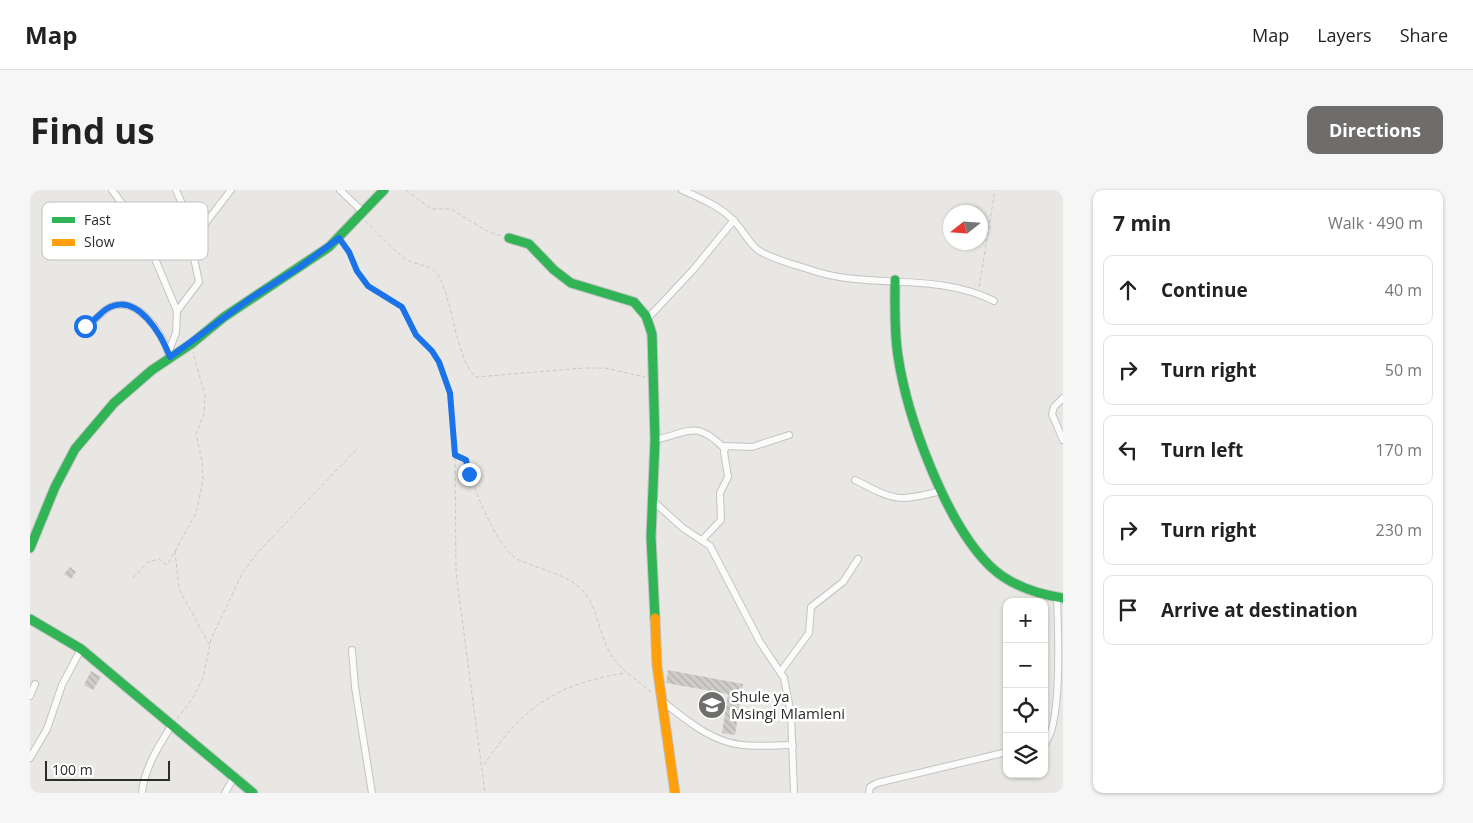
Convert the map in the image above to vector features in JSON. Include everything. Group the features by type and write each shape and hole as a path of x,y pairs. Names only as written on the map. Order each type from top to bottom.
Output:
{"street":[{"path":"112,190 121,202"},
{"path":"176,190 182,202"},
{"path":"208,220 231,190"},
{"path":"340,190 361,214"},
{"path":"30,548 55,487 75,449 131,386 169,355 191,344 237,307 315,257 339,238 384,190"},
{"path":"682,190 703,199 734,220 751,244 760,251 809,270 843,277 950,285 978,292 994,301"},
{"path":"648,318 699,264 734,220"},
{"path":"509,238 529,244 564,279 634,302 644,309 648,318 652,334 656,440 651,537 657,666 672,760 674,793"},
{"path":"155,260 177,311 176,333 169,355"},
{"path":"177,311 199,282 194,260"},
{"path":"895,280 895,335 902,378 941,491 958,524 989,566 1010,582 1031,592 1060,597 1060,683 1052,735 1048,740"},
{"path":"85,326 111,307 127,305 146,318 162,337 169,355"},
{"path":"1063,398 1054,407 1052,414 1063,440"},
{"path":"656,440 702,430 724,448 728,474 720,493 721,520 702,540"},
{"path":"724,448 729,445 752,447 790,434"},
{"path":"855,480 891,498 903,499 941,491"},
{"path":"653,501 683,528 702,540 717,556 760,642 781,671 788,697 793,745 794,793"},
{"path":"781,671 810,633 810,606 843,582 858,559"},
{"path":"30,619 81,649 253,793"},
{"path":"30,758 47,729 62,685 81,649"},
{"path":"352,650 356,695 372,793"},
{"path":"30,696 35,684"},
{"path":"662,700 703,731 723,741 742,745 793,745"},
{"path":"142,793 144,778 155,753 172,725"},
{"path":"868,793 870,787 877,783 1003,753"},
{"path":"225,793 234,777"}],"path":[{"path":"406,190 433,209 452,209 487,231 509,238"},
{"path":"978,292 995,190"},
{"path":"361,214 406,259 431,268 438,275 450,304 467,364 476,377 605,368 654,379"},
{"path":"339,238 349,252 357,271 368,286 402,307 416,335 432,351 439,362 450,393 455,455 456,572 483,766 485,793"},
{"path":"133,578 152,560 159,559 168,564 196,513 202,480 202,461 196,434 204,414 205,396 191,344"},
{"path":"172,725 194,698 203,678 209,645 239,579 249,563 358,448"},
{"path":"455,455 467,462 471,480 502,545 518,559 554,574 586,594 609,651 626,672 662,700"},
{"path":"174,551 179,589 209,645"},
{"path":"483,766 510,729 562,689 590,679 626,672"}],"building":[{"path":"70,567 76,572 71,579 64,574"},
{"path":"668,670 743,684 735,735 722,733 728,694 666,683"},
{"path":"91,671 101,677 93,690 84,685"}],"traffic: fast":[{"path":"30,548 55,487 75,449 114,403 152,370 191,344 224,317 329,247 384,190"},
{"path":"509,238 529,244 554,270 571,283 634,302 646,316 652,334 655,440 651,537 655,618"},
{"path":"895,280 896,337 903,381 920,438 944,497 974,548 998,573 1024,588 1063,598"},
{"path":"30,619 81,649 253,793"}],"traffic: slow":[{"path":"655,618 657,666 675,793"}],"place":[{"name":"Shule ya Msingi Mlamleni","path":"712,705"}],"route":[{"path":"85,326 111,307 123,304 133,307 146,318 158,333 165,343 170,357 191,344 251,298 322,252 339,238 349,252 357,271 368,286 402,307 411,328 432,351 439,362 446,376 450,393 455,455 466,460 469,474"}]}
